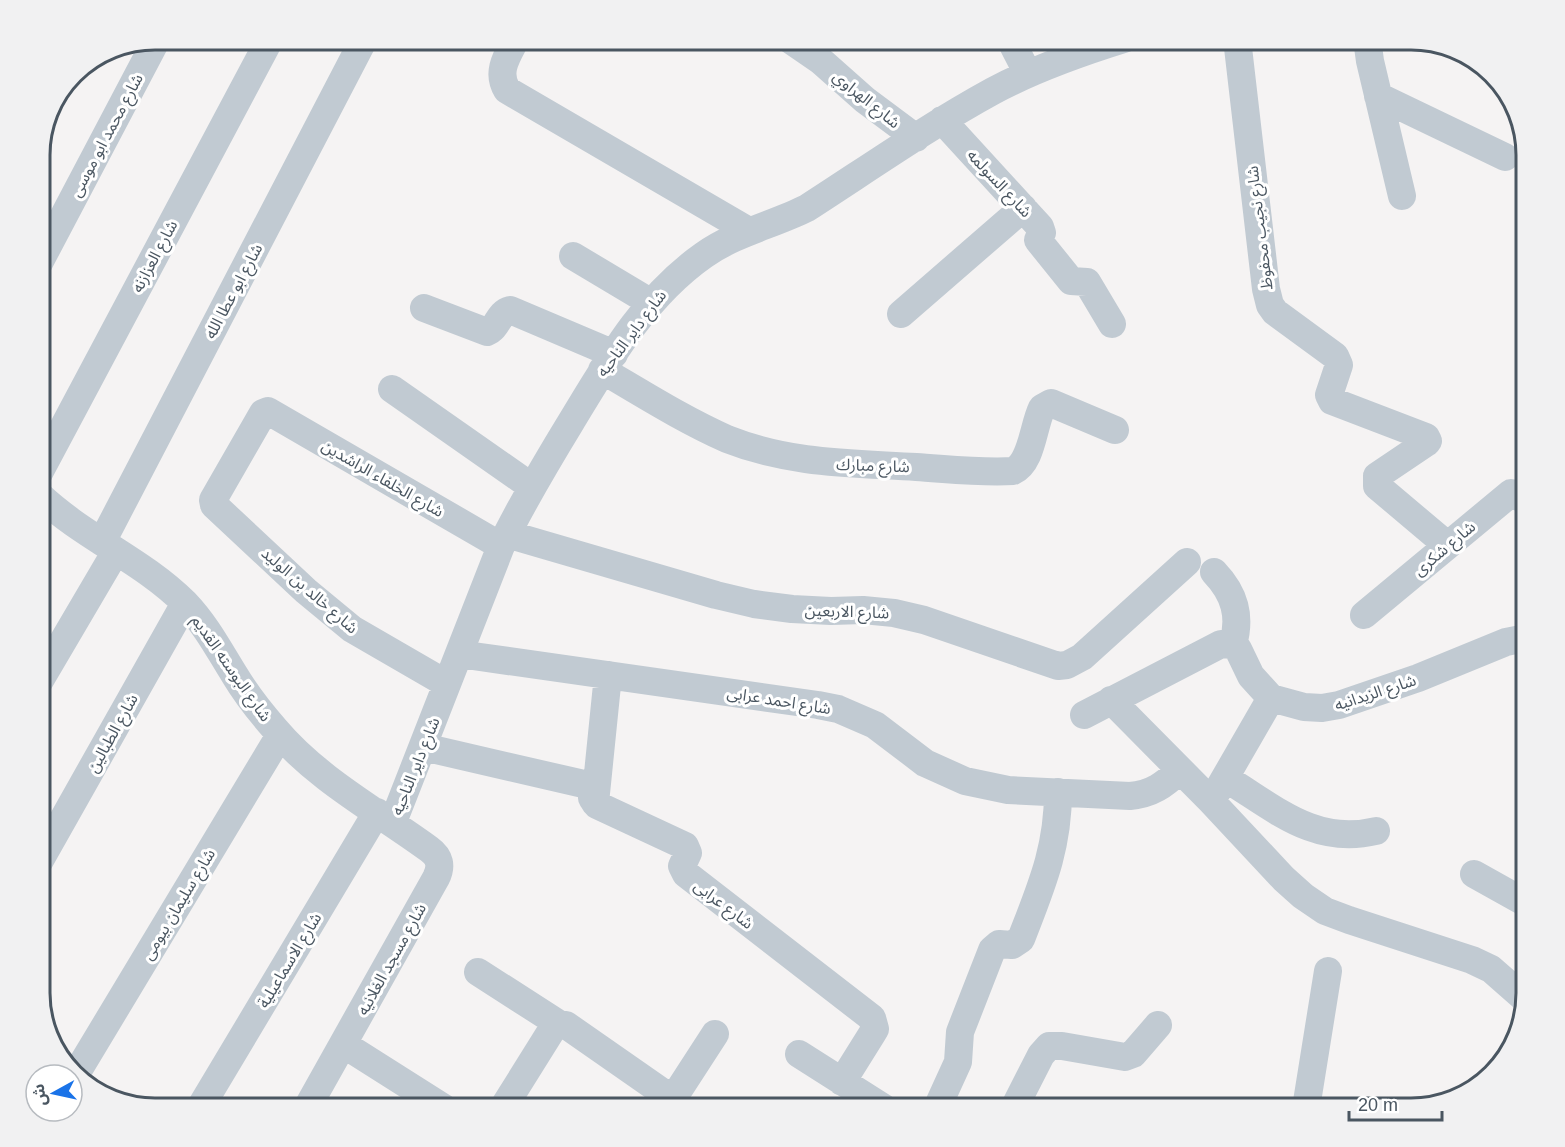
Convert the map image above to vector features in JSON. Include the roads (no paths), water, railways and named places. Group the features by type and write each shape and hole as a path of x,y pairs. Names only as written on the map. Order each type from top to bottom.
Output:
{"street":[{"name":"شارع محمد ابو موسى","path":"50,242 151,50"},
{"name":"شارع العزازنه","path":"50,451 264,50"},
{"name":"شارع ابو عطا الله","path":"50,661 358,50"},
{"path":"510,50 504,63 502,75 507,90 749,231"},
{"name":"شارع الهراوي","path":"805,50 915,138"},
{"path":"1016,50 1028,74"},
{"name":"شارع داير الناحيه","path":"385,817 423,747 504,540 532,487 608,362 650,302 683,271 726,241 789,217 807,207 942,120 994,90 1028,74 1091,50"},
{"name":"شارع نجيب محفوظ","path":"1237,50 1266,289 1270,305 1275,312 1338,360 1339,369 1329,394 1332,401 1426,437 1428,441 1426,444 1377,476 1377,486 1447,545"},
{"path":"1369,50 1402,196"},
{"path":"1378,96 1505,157"},
{"name":"شارع السولمه","path":"942,120 1042,229 1038,240 1071,282 1088,282 1112,324"},
{"path":"901,314 1023,208"},
{"path":"573,256 650,302"},
{"name":"شارع مبارك","path":"424,308 487,332 494,328 504,312 510,310 608,362 694,423 727,439 781,455 826,463 1013,471 1025,461 1042,408 1052,403 1115,430"},
{"path":"392,389 532,487"},
{"name":"شارع خالد بن الوليد","path":"265,411 212,502 306,591 352,629 447,684"},
{"name":"شارع الخلفاء الراشدين","path":"265,411 504,540"},
{"name":"شارع شكرى","path":"1364,615 1511,493 1516,494"},
{"name":"شارع البوسته القديم","path":"50,505 156,577 185,603 203,624 235,676 280,735 299,755 329,780 385,817"},
{"name":"شارع الاربعين","path":"504,540 754,604 792,609 884,612 914,618 1058,666 1075,662 1082,657 1187,562"},
{"path":"1214,572 1225,584 1233,598 1237,614 1237,630 1233,645"},
{"name":"شارع الطبالين","path":"50,842 185,603"},
{"name":"شارع الزيدانيه","path":"1271,698 1304,707 1322,708 1339,705 1418,678 1516,640"},
{"path":"1084,716 1221,644 1233,645 1238,649 1251,676 1271,698 1218,790"},
{"name":"شارع احمد عرابى","path":"459,654 838,709 875,725 925,762 965,781 1008,790 1140,795 1160,788 1180,770"},
{"path":"595,803 608,675"},
{"path":"1111,700 1180,770 1218,790 1313,830 1345,836 1376,831"},
{"name":"شارع سليمان بيومى","path":"83,1063 280,735"},
{"name":"شارع عرابى","path":"423,747 588,785 593,789 592,798 595,803 685,846 688,853 682,866 686,874 868,1014 874,1023 875,1029 842,1082"},
{"path":"1218,790 1284,879 1303,896 1325,910 1472,960 1491,969 1516,991"},
{"path":"942,1098 958,1062 960,1032 992,950 999,944 1012,945 1021,939 1051,857 1057,825 1058,792"},
{"name":"شارع مسجد الغلانيه","path":"313,1098 439,872 440,866 435,853 385,817"},
{"name":"شارع الاسماعيلية","path":"206,1098 385,817"},
{"path":"1474,874 1516,897"},
{"path":"1308,1098 1328,971"},
{"path":"478,972 559,1024 566,1025 665,1094 676,1092 680,1088 715,1034"},
{"path":"510,1098 553,1028 559,1024"},
{"path":"1019,1098 1041,1055 1049,1046 1062,1046 1125,1057 1132,1054 1158,1025"},
{"path":"344,1044 428,1098"},
{"path":"799,1054 842,1082 862,1098"}]}
